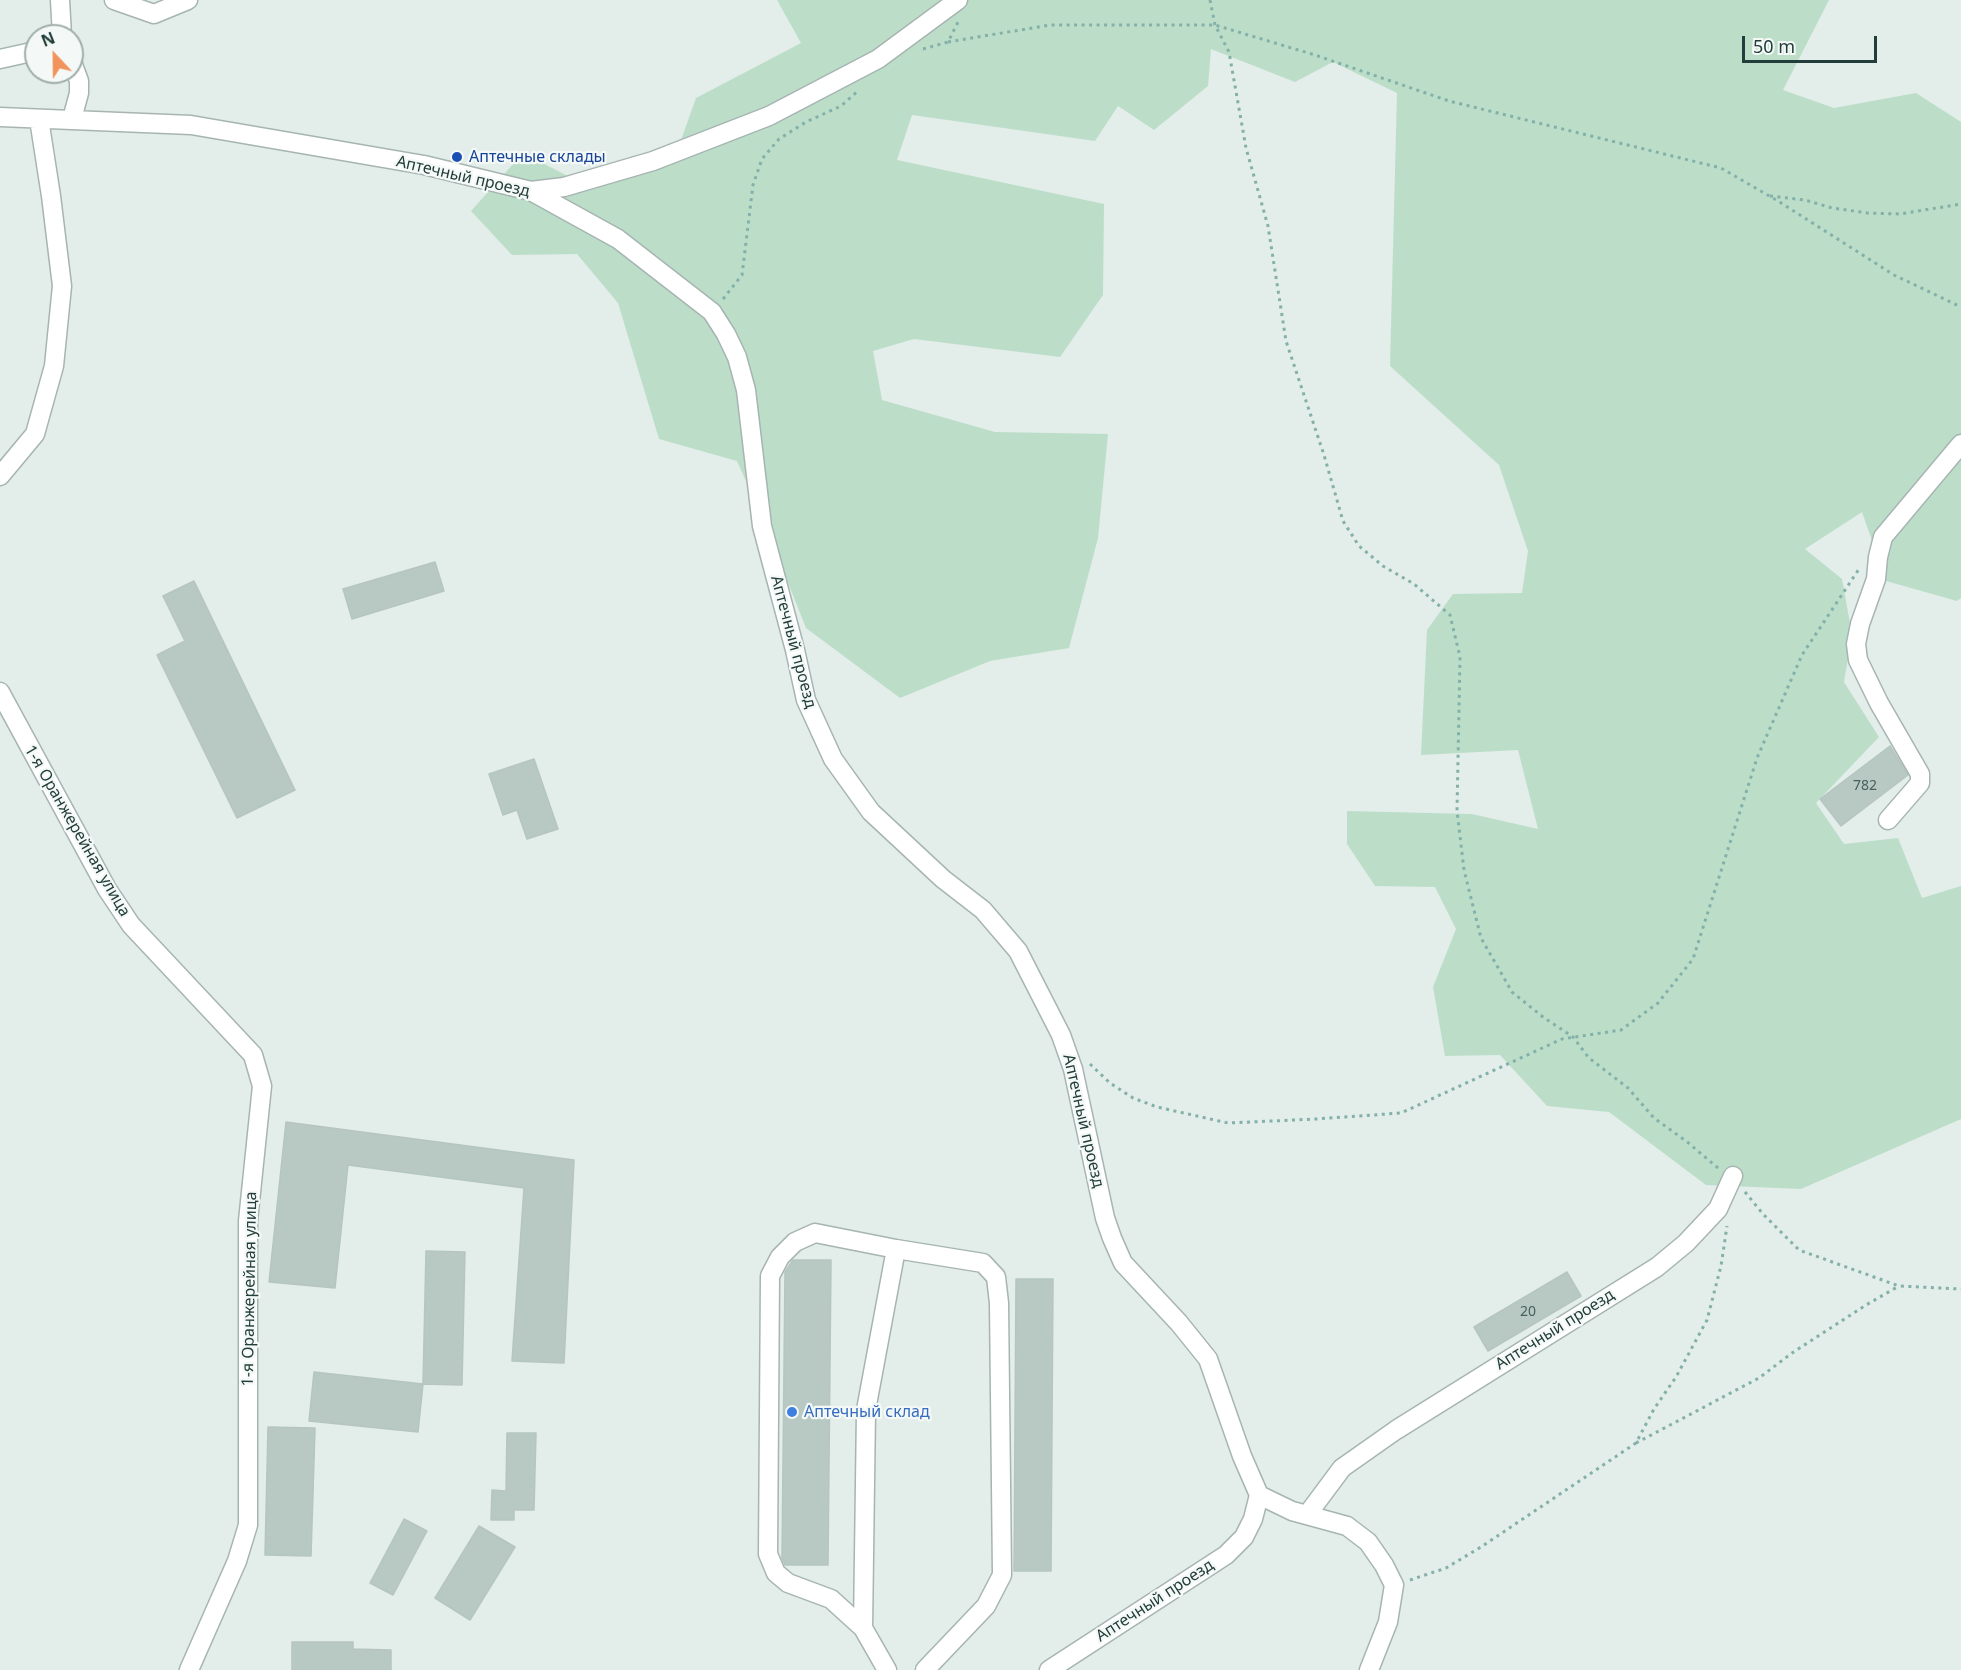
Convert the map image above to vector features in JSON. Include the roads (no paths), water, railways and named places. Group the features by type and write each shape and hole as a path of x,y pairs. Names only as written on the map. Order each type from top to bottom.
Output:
{"street":[{"path":"60,0 61,24"},
{"path":"114,0 154,14 188,0"},
{"path":"531,191 564,187 652,161 769,116 878,59 959,8"},
{"path":"0,59 24,54"},
{"path":"72,119 80,84"},
{"name":"Аптечный проезд","path":"0,117 190,124 423,165 531,191 618,239 712,312 737,357 746,390 762,526 806,700 833,759 871,812 943,879 983,910 1018,951 1061,1035 1074,1069 1105,1218 1123,1263 1179,1323 1208,1359 1242,1456 1259,1495 1253,1519 1244,1537 1226,1555 1049,1670"},
{"path":"0,476 35,434 54,366 62,286 39,119"},
{"path":"1888,820 1920,783 1920,774 1879,703 1858,660 1856,644 1860,624 1876,579 1883,537 1961,444"},
{"name":"1-я Оранжерейная улица","path":"0,692 101,879 119,907 131,925 253,1055 262,1086 248,1221 248,1525 237,1561 189,1670"},
{"name":"Аптечный проезд","path":"1307,1515 1342,1468 1396,1430 1657,1267 1686,1243 1718,1209 1733,1176"},
{"path":"887,1670 864,1628 831,1599 788,1583 776,1573 768,1554 770,1276 780,1257 795,1242 815,1233 983,1263 996,1277 999,1303 1002,1575 986,1606 925,1670"},
{"path":"864,1628 866,1410 896,1249"},
{"path":"1259,1495 1292,1511 1347,1526 1368,1542 1384,1564 1394,1585 1388,1622 1369,1670"}],"place":[{"name":"Аптечные склады","path":"457,157"},
{"name":"Аптечный склад","path":"792,1412"}]}
